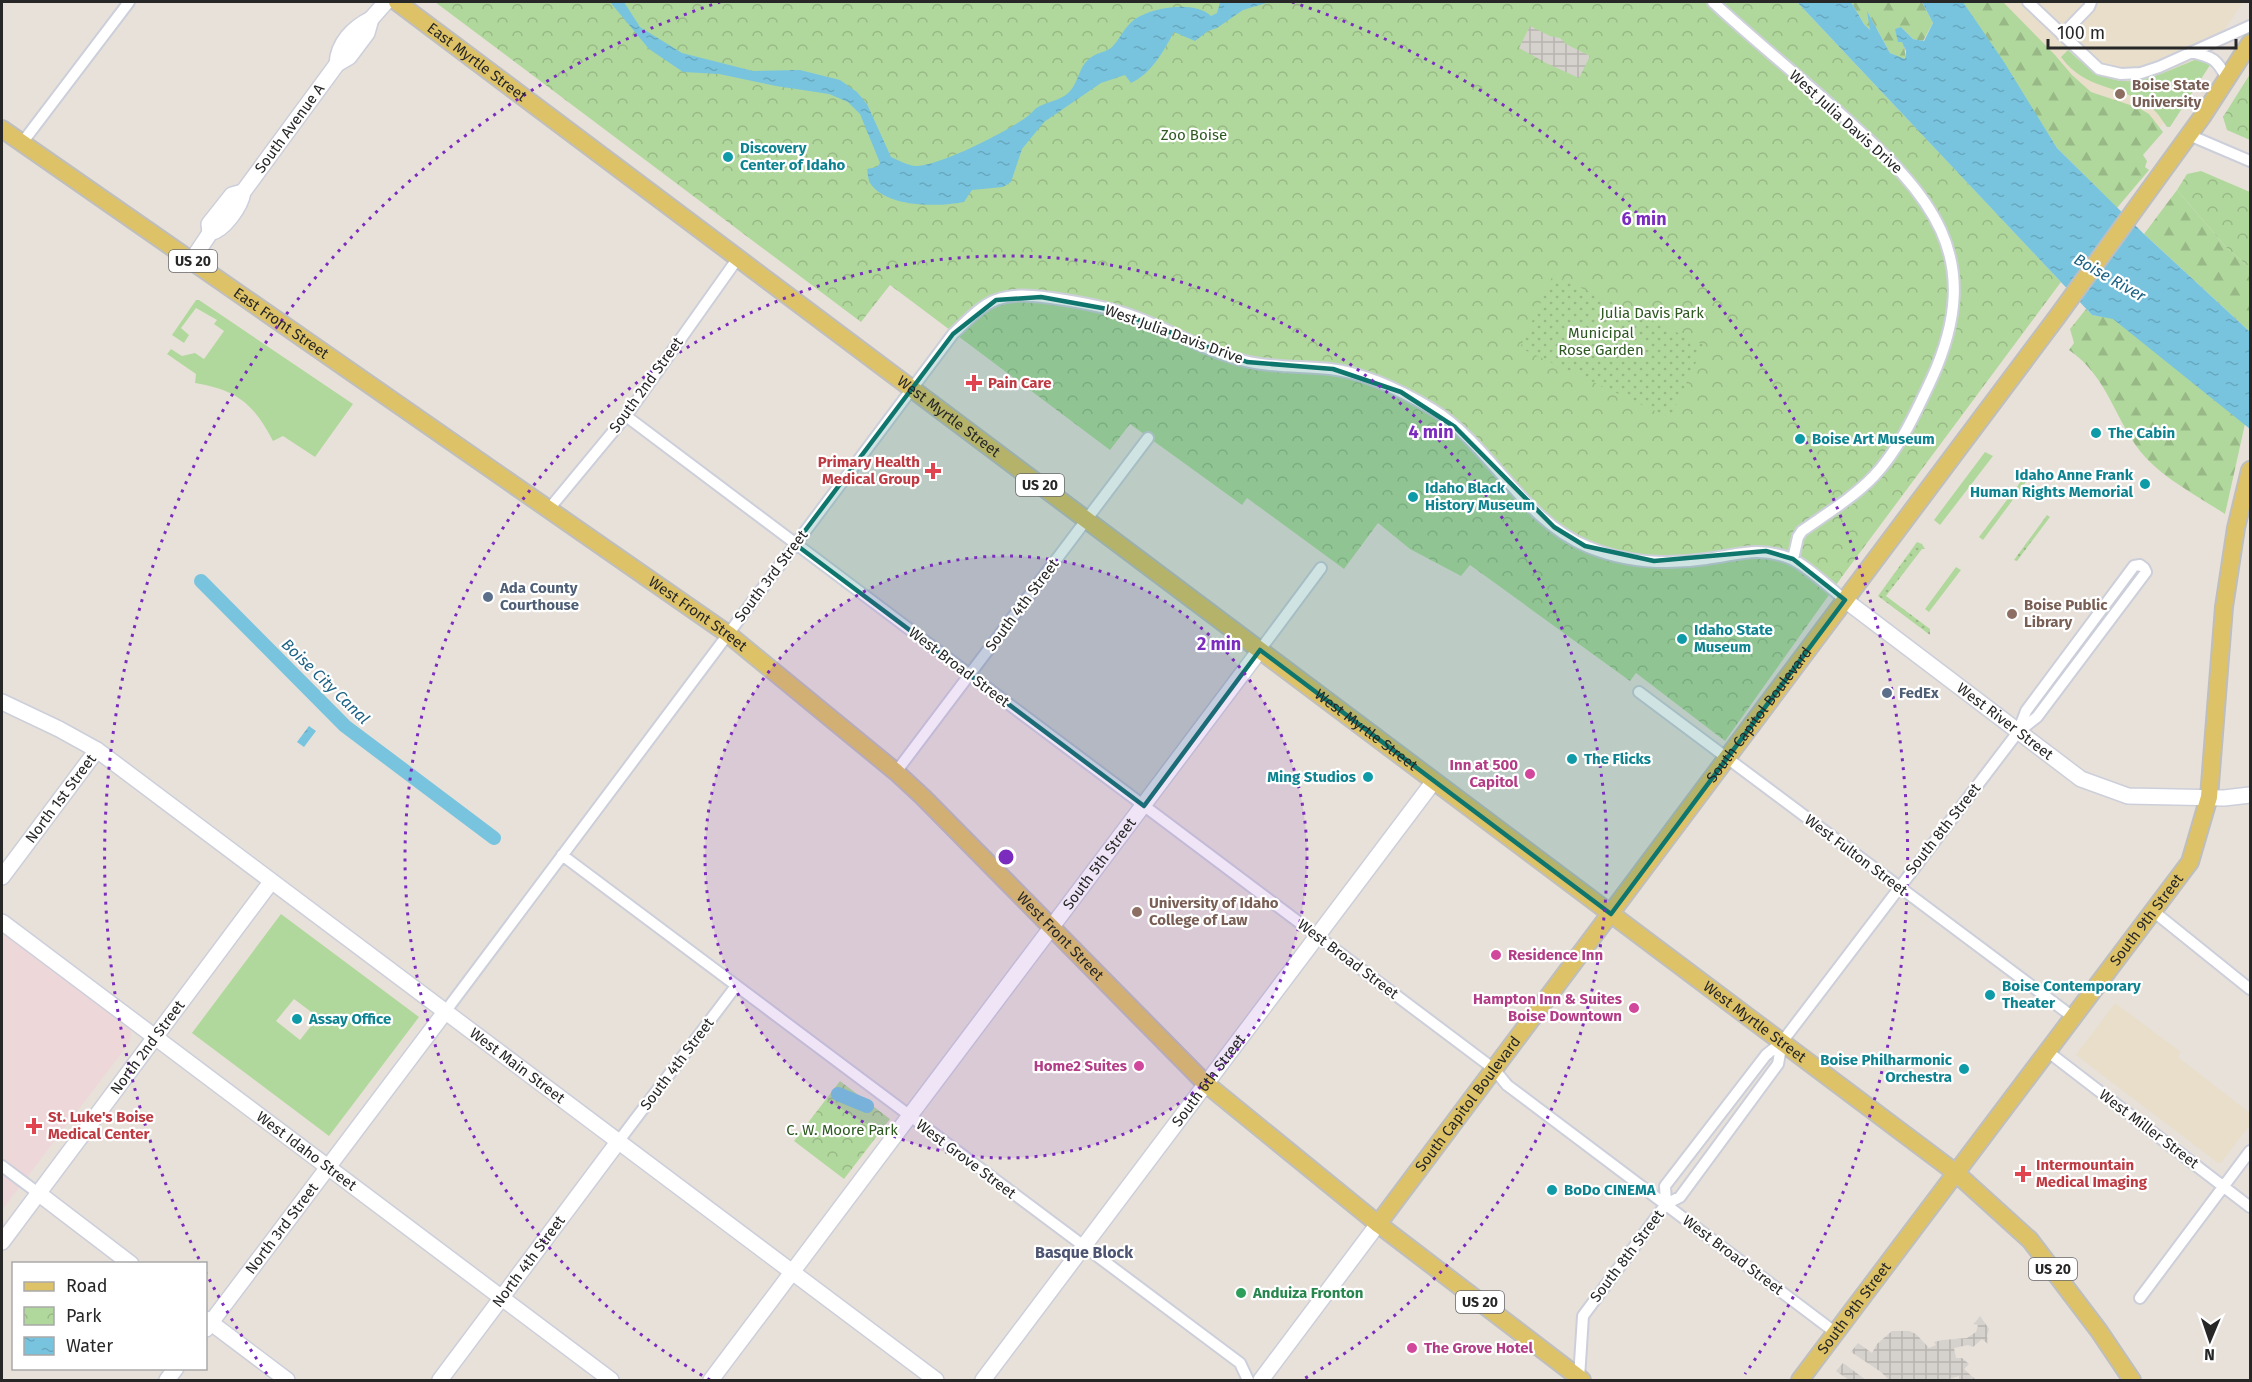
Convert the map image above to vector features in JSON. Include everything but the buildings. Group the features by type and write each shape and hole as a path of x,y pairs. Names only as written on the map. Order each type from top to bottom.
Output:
{"main road":[{"name":"East Myrtle Street","path":"397,2 558,123"},
{"name":"South Capitol Boulevard","path":"1378,1224 2057,316 2189,135 2250,43"},
{"name":"West Myrtle Street","path":"558,123 1956,1173 2030,1240 2099,1331 2132,1380"},
{"name":"East Front Street","path":"2,129 385,394"},
{"name":"West Front Street","path":"385,394 728,634 896,772 1020,894 1205,1083 1378,1224 1580,1379"},
{"name":"South 9th Street","path":"1800,1380 2190,861 2209,797 2224,607 2236,528 2250,470"}],"street":[{"path":"22,143 129,2"},
{"name":"South Avenue A","path":"192,260 210,233 218,232 242,202 243,192 337,64 349,57 367,33 371,19 386,2"},
{"name":"West Julia Davis Drive","path":"1073,301 1137,318 1213,351 1247,362 1333,369 1401,392 1434,410 1471,440 1519,494 1554,527 1585,546 1608,555 1629,559 1682,562 1766,551 1793,559 1798,537 1802,531 1855,492 1875,475 1891,456 1919,405 1948,338 1954,285 1945,240 1933,212 1910,180 1875,145 1713,2"},
{"path":"2028,2 2099,69 2121,74 2140,73 2250,26"},
{"path":"2062,35 2091,2"},
{"path":"2191,52 2212,57 2221,66 2227,79"},
{"path":"2189,135 2250,161"},
{"name":"South 2nd Street","path":"549,509 626,416 738,258"},
{"name":"South 3rd Street","path":"444,1011 953,334 981,309 996,300 1017,296 1073,301"},
{"name":"West Broad Street","path":"626,416 1494,1069 1507,1085 1836,1333"},
{"name":"South 4th Street","path":"896,772 1148,438"},
{"name":"West River Street","path":"1793,559 2080,779 2128,796 2224,798 2250,795"},
{"name":"South 8th Street","path":"1666,1204 1665,1186 1766,1054 1782,1042 2018,732 2037,717 2146,572 2140,565 2134,566 2029,706 2018,732"},
{"name":"South 5th Street","path":"711,1380 1321,568"},
{"name":"West Fulton Street","path":"1639,692 2073,1017"},
{"name":"West Main Street","path":"2,702 97,750 936,1380"},
{"name":"North 1st Street","path":"2,877 97,750"},
{"name":"South 6th Street","path":"983,1380 1434,781"},
{"name":"West Grove Street","path":"562,855 1240,1363 1248,1380"},
{"name":"North 2nd Street","path":"2,1242 272,882"},
{"path":"2153,911 2250,989"},
{"name":"West Idaho Street","path":"2,922 611,1380"},
{"name":"South 4th Street","path":"618,1142 736,986"},
{"name":"North 3rd Street","path":"207,1324 444,1011"},
{"name":"South 8th Street","path":"1580,1379 1582,1316 1666,1204 1682,1195 1776,1067 1782,1042"},
{"name":"West Miller Street","path":"2047,1051 2250,1207"},
{"name":"North 4th Street","path":"440,1380 618,1142"},
{"path":"2140,1298 2250,1151"},
{"path":"2,1166 130,1262"},
{"name":"South Capitol Boulevard","path":"1261,1380 1378,1224"},
{"path":"207,1324 287,1380"}],"highlighted area":[{"path":"1041,297 1113,310 1247,362 1333,369 1401,392 1455,427 1554,527 1585,546 1654,561 1766,551 1793,559 1845,600 1611,914 1260,650 1144,806 795,544 953,334 996,300"}],"shaded area":[{"name":"Boise State University","path":"1970,2 2243,2 2132,170"},
{"path":"1530,26 1550,36 1560,38 1566,44 1590,56 1579,78 1519,48"},
{"name":"St. Luke's Boise Medical Center","path":"2,932 130,1026 131,1033 130,1042 2,1210"},
{"path":"2115,1003 2181,1052 2178,1057 2250,1113 2250,1125 2221,1163 2076,1055"},
{"path":"1980,1316 1989,1329 1988,1344 1982,1339 1973,1347 1968,1345 1954,1348 1956,1358 1962,1358 1969,1364 1964,1369 1976,1380 1959,1380 1959,1376 1946,1380 1889,1380 1851,1352 1858,1343 1872,1353 1877,1344 1892,1331 1909,1331 1916,1334 1929,1348 1936,1345 1934,1342 1967,1338 1976,1332 1978,1325 1974,1324"},
{"path":"1843,1363 1866,1380 1849,1380 1836,1371"}],"green space":[{"name":"Julia Davis Park","path":"435,2 1797,2 2061,282 1841,578 1725,741 1636,673 1630,681 1470,565 1461,576 1410,549 1378,523 1344,569 1247,498 1242,505 1130,424 1110,450 890,285 861,322"},
{"path":"1851,2 1922,2 1933,23 1923,41 1913,39 1901,27 1905,60 1890,53 1868,13 1871,31"},
{"path":"1963,2 2003,2 2091,92 2139,108 2149,114 2163,132 2143,155 2147,161 2145,167 2149,170 2117,208 2057,148"},
{"path":"2068,50 2101,75 2116,80 2145,79 2201,58 2212,62 2170,127 2167,127 2155,111 2138,99 2081,76 2061,57"},
{"path":"2250,74 2250,140 2227,130 2223,117"},
{"path":"2201,171 2250,192 2250,268 2226,247 2177,190 2187,174"},
{"path":"2177,190 2226,247 2250,268 2250,332 2144,234"},
{"name":"Municipal Rose Garden","path":"1553,275 1704,345 1670,418 1520,348"},
{"path":"196,300 353,404 315,457 283,436 273,441 259,417 243,401 222,390 195,383 196,374 167,354 171,349 182,356 195,353 204,359 224,331 214,324 217,320 196,308 181,328 189,335 184,343 172,335"},
{"path":"2086,309 2092,315 2113,318 2245,424 2225,514 2174,481 2146,458 2135,445 2094,374 2069,350 2074,343 2070,329"},
{"path":"1985,452 1993,456 1940,525 1934,520"},
{"path":"2022,480 2026,482 1983,540 1979,537"},
{"path":"2047,515 2050,517 2017,561 2014,560"},
{"path":"1917,542 1925,549 1922,549 1886,596 1930,629 1930,635 1878,596"},
{"path":"1956,567 1961,570 1929,612 1925,609"},
{"path":"281,914 419,1017 329,1136 192,1033","holes":["294,999 318,1017 300,1040 276,1021"]},
{"name":"C. W. Moore Park","path":"840,1081 890,1119 844,1179 794,1141"}],"water":[{"path":"610,2 624,2 640,27 682,53 753,71 800,70 840,80 857,92 867,104 891,157 916,166 941,160 973,147 1028,116 1038,107 1064,96 1073,87 1089,59 1112,47 1131,22 1143,15 1152,11 1185,7 1204,11 1211,16 1217,13 1220,2 1270,2 1243,10 1195,41 1174,32 1156,61 1138,79 1131,83 1125,75 1101,83 1044,122 1022,149 1011,182 1003,187 972,190 964,202 927,205 888,197 870,183 867,169 877,167 880,163 860,114 848,102 829,94 719,74 683,72 649,49"},
{"name":"Boise River","path":"1797,2 1851,2 1870,30 1867,11 1890,53 1905,59 1906,51 1902,42 1898,42 1895,29 1901,27 1913,39 1924,41 1933,23 1922,2 1963,2 2004,62 2057,148 2144,234 2250,332 2250,429 2113,319 2092,315"},
{"path":"309,726 316,731 304,747 297,742"}],"waterway":[{"name":"Boise City Canal","path":"201,581 345,726 494,838"},
{"name":"Boise City Canal","path":"838,1094 867,1106"}],"place":[{"name":"Boise State University","path":"2120,94"},
{"name":"Discovery Center of Idaho","path":"728,157"},
{"name":"Pain Care","path":"974,383"},
{"name":"The Cabin","path":"2096,433"},
{"name":"Boise Art Museum","path":"1800,439"},
{"name":"Primary Health Medical Group","path":"933,471"},
{"name":"Idaho Anne Frank Human Rights Memorial","path":"2145,484"},
{"name":"Idaho Black History Museum","path":"1413,497"},
{"name":"Ada County Courthouse","path":"488,597"},
{"name":"Boise Public Library","path":"2012,614"},
{"name":"Idaho State Museum","path":"1682,639"},
{"name":"FedEx","path":"1887,693"},
{"name":"The Flicks","path":"1572,759"},
{"name":"Inn at 500 Capitol","path":"1530,774"},
{"name":"Ming Studios","path":"1368,777"},
{"name":"University of Idaho College of Law","path":"1137,912"},
{"name":"Residence Inn","path":"1496,955"},
{"name":"Boise Contemporary Theater","path":"1990,995"},
{"name":"Hampton Inn & Suites Boise Downtown","path":"1634,1008"},
{"name":"Assay Office","path":"297,1019"},
{"name":"Home2 Suites","path":"1139,1066"},
{"name":"Boise Philharmonic Orchestra","path":"1964,1069"},
{"name":"St. Luke's Boise Medical Center","path":"34,1126"},
{"name":"Intermountain Medical Imaging","path":"2023,1174"},
{"name":"BoDo CINEMA","path":"1552,1190"},
{"name":"Anduiza Fronton","path":"1241,1293"},
{"name":"The Grove Hotel","path":"1412,1348"}],"district":[{"name":"Basque Block","path":"1084,1252"}],"park label":[{"name":"Zoo Boise","path":"1194,135"}]}
